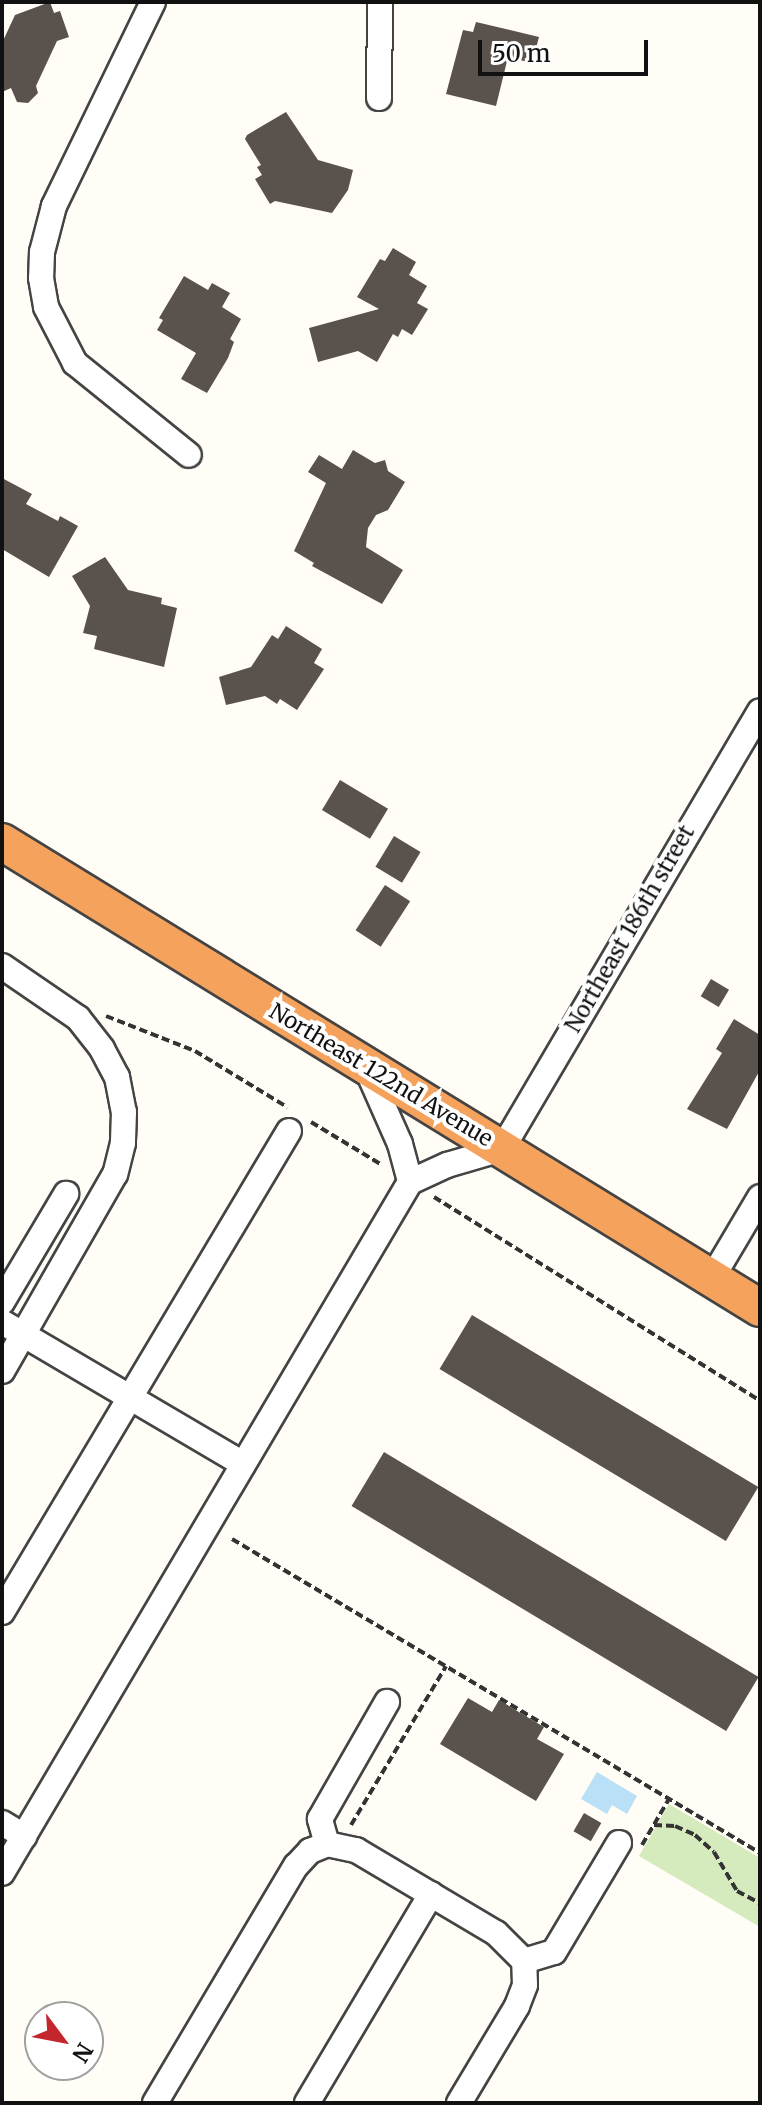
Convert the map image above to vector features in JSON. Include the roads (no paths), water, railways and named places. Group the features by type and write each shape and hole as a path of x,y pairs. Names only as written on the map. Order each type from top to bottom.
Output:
{"highway":[{"name":"Northeast 122nd Avenue","path":"2,842 760,1308"}],"street":[{"path":"153,2 54,206 42,252 41,278 50,316 75,363 189,455"},
{"path":"379,98 380,2"},
{"name":"Northeast 186th street","path":"502,1149 760,711"},
{"path":"2,966 78,1018 102,1049 117,1077 124,1112 123,1143 115,1174 2,1371"},
{"path":"365,1065 400,1144 410,1182"},
{"path":"2,1612 289,1131"},
{"path":"2,1873 410,1182 447,1165 502,1149"},
{"path":"2,1302 66,1194"},
{"path":"712,1278 760,1197"},
{"path":"2,1322 243,1464"},
{"path":"327,1844 320,1819 387,1702"},
{"path":"2,1823 24,1836"},
{"path":"524,1961 554,1952 619,1843"},
{"path":"155,2103 296,1866 310,1851 327,1844 356,1850 431,1894 496,1933 524,1961 525,1985 517,2006 459,2103"},
{"path":"307,2103 431,1894"}],"water":[{"path":"597,1772 637,1796 627,1814 612,1805 607,1814 581,1799"}]}
